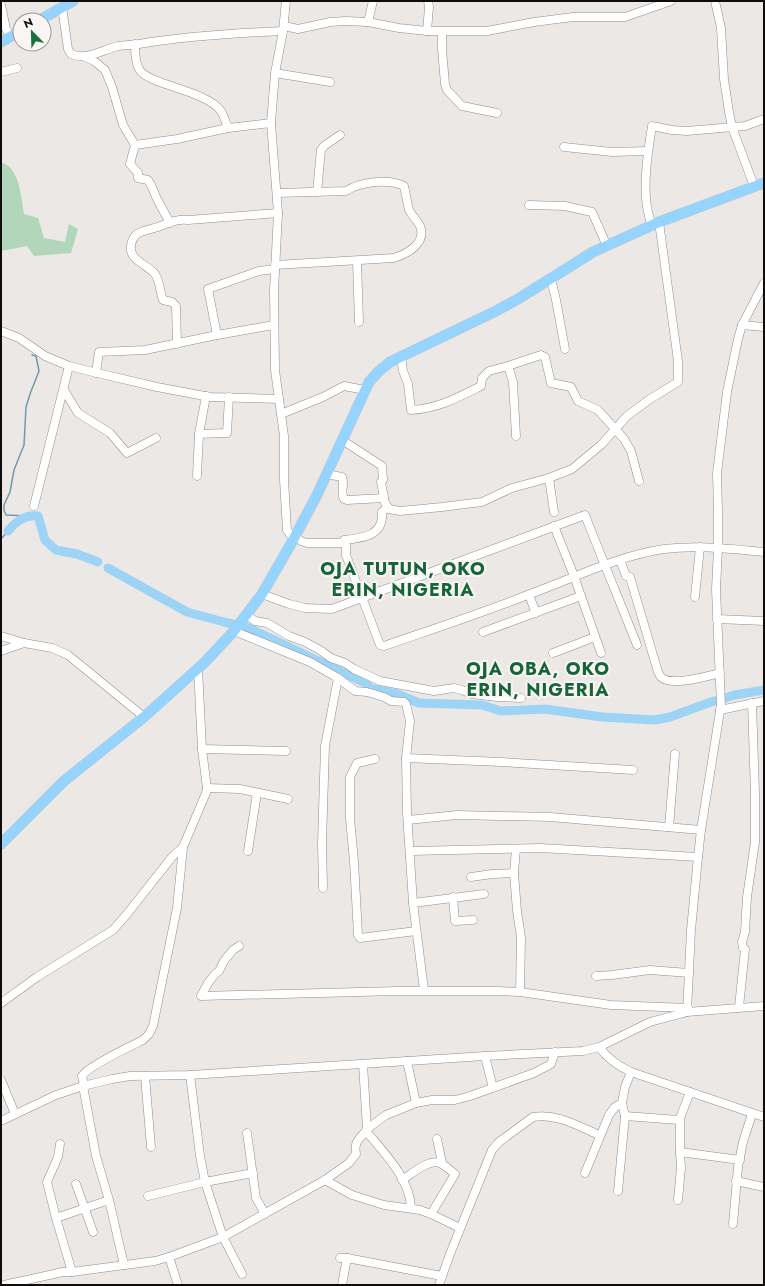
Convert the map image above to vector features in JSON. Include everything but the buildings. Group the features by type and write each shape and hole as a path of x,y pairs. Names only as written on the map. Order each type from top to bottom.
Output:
{"main road":[{"path":"52,13 73,1"},
{"path":"1,42 11,36"},
{"path":"1,844 64,781 144,717 198,668 235,630 247,615 262,594 295,536 365,390 378,372 390,362 401,356 496,311 551,279 593,252 656,224 759,185"}],"street":[{"path":"286,1 275,73 271,123 278,213 275,267 275,370 284,436 285,515 287,530 290,534 307,543 342,543 344,540 364,538 378,530 383,521 382,512 388,508"},
{"path":"368,22 373,1"},
{"path":"427,31 428,1"},
{"path":"62,7 68,49 71,54 77,57 85,57 114,47 169,39 283,28 298,29 330,22 368,22 399,28 442,32 487,31 534,22 573,17 625,17 671,1"},
{"path":"715,1 721,28 724,79 732,127 759,185"},
{"path":"1,5 6,29 11,36"},
{"path":"442,32 445,84 447,90 462,106 497,113"},
{"path":"135,44 137,64 139,70 145,76 190,92 214,104 221,111 228,128"},
{"path":"85,57 105,70 112,87 123,125 135,145 130,164 138,173 138,178 148,180 170,223"},
{"path":"1,72 17,68"},
{"path":"275,73 330,82"},
{"path":"342,440 382,466 382,482 385,504 388,508 400,511 442,508 482,502 512,488 549,478 572,469 601,446 627,416 650,399 676,384 678,380 678,361 656,224 647,208 646,195 648,151 652,126 687,131 751,125 753,122 764,119"},
{"path":"135,145 177,139 228,128 271,123"},
{"path":"317,192 321,150 324,146 340,135"},
{"path":"564,147 612,152 648,151"},
{"path":"217,335 208,289 213,286 275,267 394,258 411,251 420,238 422,232 420,226 410,211 404,186 389,182 375,182 356,186 346,191 277,193"},
{"path":"529,205 565,206 592,212 606,246"},
{"path":"177,344 176,306 172,302 163,300 154,274 132,254 132,239 138,233 170,223 174,220 278,213"},
{"path":"357,261 359,322"},
{"path":"551,279 565,349"},
{"path":"688,1010 688,973 698,857 720,708 716,589 718,548 717,473 727,392 742,325 764,283"},
{"path":"96,373 99,352 145,350 274,325"},
{"path":"742,325 764,327"},
{"path":"1,331 19,338 41,354 69,366 157,388 206,396 279,398"},
{"path":"401,356 403,370 408,384 411,410 438,406 481,386 482,378 489,371 541,355 545,357 551,383 570,386 578,401 598,410 624,439 631,451 639,481"},
{"path":"34,506 69,366"},
{"path":"508,366 513,382 516,436"},
{"path":"281,414 323,397 344,386 365,390"},
{"path":"64,390 78,413 110,433 127,452 156,438"},
{"path":"197,476 199,434 206,396"},
{"path":"199,434 227,433 229,397"},
{"path":"326,474 342,477 342,492 344,499 384,498"},
{"path":"549,478 554,512"},
{"path":"262,594 305,608 332,609 585,515 637,645"},
{"path":"554,526 574,576 601,652"},
{"path":"342,543 346,545 346,555 380,645 384,646 529,595 604,565 663,549 692,546 764,552"},
{"path":"695,597 700,547"},
{"path":"620,560 626,576 630,577 658,672 662,678 671,681 679,681 720,673"},
{"path":"529,595 536,613"},
{"path":"483,632 581,596"},
{"path":"247,615 255,621 267,623 289,636 320,650 331,658 345,663 354,669 380,681 434,691 454,688 472,694 521,698"},
{"path":"717,619 764,621"},
{"path":"235,630 310,662 338,678 355,691 367,692 384,697 390,701 405,703 410,721 406,758 413,903 424,990"},
{"path":"1,636 24,643 52,648 68,655 144,717"},
{"path":"553,653 595,637"},
{"path":"1,651 24,643"},
{"path":"124,1265 109,1200 96,1156 82,1076 97,1064 143,1040 149,1034 153,1026 176,908 183,847 207,788 202,749 198,668"},
{"path":"323,888 322,843 325,746 338,678"},
{"path":"720,708 764,701"},
{"path":"739,1007 745,949 743,948 742,942 745,932 747,897 756,842 752,703"},
{"path":"202,749 286,751"},
{"path":"669,827 675,754"},
{"path":"406,758 633,770"},
{"path":"375,759 357,763 350,778 350,819 358,935 360,938 416,931"},
{"path":"207,788 240,789 288,798"},
{"path":"248,851 257,793"},
{"path":"408,820 457,815 550,817 701,830"},
{"path":"1,1002 36,977 113,930 172,857 183,847"},
{"path":"410,851 540,848 698,857"},
{"path":"516,849 514,873 521,937 520,992"},
{"path":"471,877 514,873"},
{"path":"413,903 484,894"},
{"path":"453,897 455,921 473,920"},
{"path":"239,946 229,956 219,971 208,983 201,996 424,990 496,991 520,992 612,1005 688,1010 764,1006"},
{"path":"596,976 612,976 650,970 688,973"},
{"path":"1,1121 56,1094 84,1085 130,1076 190,1075 582,1051 599,1047 650,1022 688,1010"},
{"path":"599,1047 611,1061 631,1072 764,1118"},
{"path":"4,1285 34,1282 63,1272 155,1261 223,1236 325,1180 349,1163 356,1154 354,1145 366,1130 386,1115 416,1103 432,1100 455,1100 534,1073 553,1062 555,1052"},
{"path":"485,1056 493,1088"},
{"path":"407,1061 416,1103"},
{"path":"363,1064 366,1130 396,1167 407,1191 411,1208"},
{"path":"618,1191 625,1116 622,1103 625,1087 631,1072"},
{"path":"190,1075 200,1156 205,1182 223,1236 242,1274"},
{"path":"145,1076 151,1147"},
{"path":"1,1080 15,1114"},
{"path":"678,1200 681,1168 680,1120 690,1092"},
{"path":"585,1173 599,1135 609,1115 615,1107 622,1103"},
{"path":"733,1224 736,1181 752,1114"},
{"path":"439,1285 460,1228 495,1145 533,1117 539,1116 558,1118 599,1135"},
{"path":"625,1116 680,1120"},
{"path":"247,1133 257,1200 265,1214"},
{"path":"436,1139 442,1164"},
{"path":"60,1144 58,1157 47,1182 72,1272"},
{"path":"680,1152 740,1160"},
{"path":"402,1180 410,1176 419,1168 436,1162 442,1164 455,1174 431,1214"},
{"path":"148,1196 205,1182 253,1173"},
{"path":"325,1180 352,1195 384,1205 411,1208 431,1214 460,1228"},
{"path":"736,1181 764,1187"},
{"path":"76,1184 93,1232"},
{"path":"56,1218 109,1200"},
{"path":"169,1257 178,1285"},
{"path":"342,1285 343,1258 442,1276"}],"green space":[{"path":"1,162 12,170 16,177 24,214 38,218 44,238 65,242 69,224 78,229 71,253 34,256 27,246 1,251"}],"waterway":[{"path":"28,516 6,515 4,505 10,492 14,470 24,445 26,407 39,371 36,356 32,355"},
{"path":"8,531 21,519 29,516 38,516 45,540 56,550 77,554 98,562"},
{"path":"1,539 8,531"},
{"path":"108,568 187,612 249,628 367,684 369,688 397,694 419,703 482,705 501,711 545,709 602,717 655,720 670,717 735,695 764,690"}],"district":[{"name":"OJA TUTUN, OKO ERIN, NIGERIA","path":"403,579"},
{"name":"OJA OBA, OKO ERIN, NIGERIA","path":"538,679"}]}
